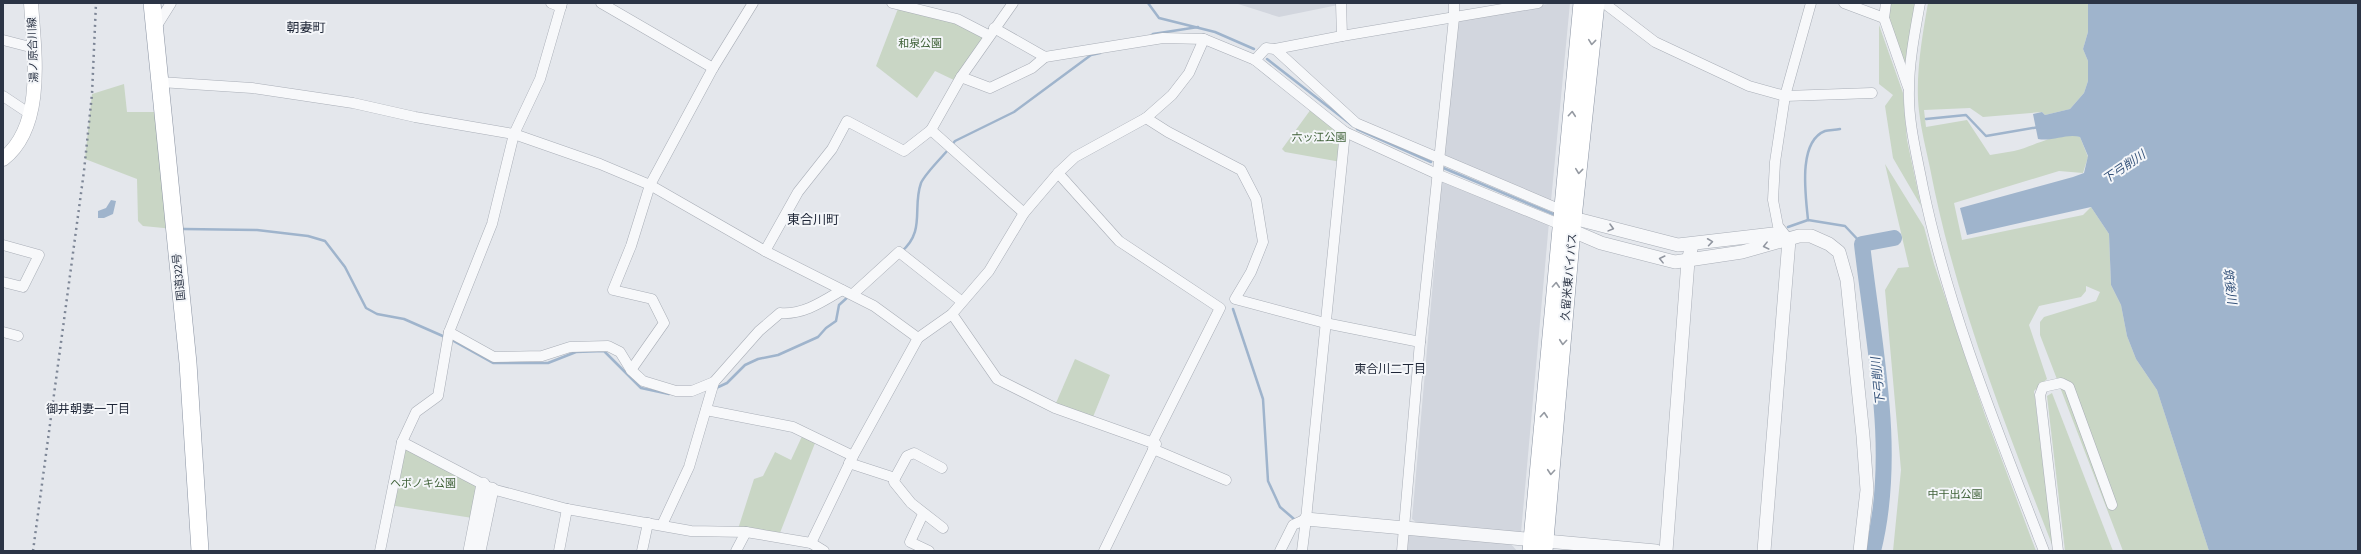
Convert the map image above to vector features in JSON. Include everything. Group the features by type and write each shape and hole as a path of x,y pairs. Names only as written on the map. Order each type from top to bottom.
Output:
{"highway":[{"name":"国道322号","path":"152,3 156,27 160,82 188,363 200,551"},
{"name":"久留米東バイパス","path":"1538,546 1567,221 1582,3"},
{"name":"久留米東バイパス","path":"1567,221 1606,4"}],"main road":[{"name":"湯ノ原合川線","path":"3,159 11,153 20,140 30,114 35,75 31,3"}],"street":[{"path":"156,27 172,3"},
{"path":"380,551 402,442 416,412 438,396 449,332 492,224 514,134 540,79 562,5 551,3"},
{"path":"601,3 713,68"},
{"path":"631,370 664,324 652,299 613,290 631,246 650,185 713,68 753,3"},
{"path":"892,3 957,19 991,31 1045,57"},
{"path":"765,251 798,192 832,149 847,121 904,151 931,130 961,77 991,31 1013,3"},
{"path":"1342,3 1342,36"},
{"path":"1402,551 1420,342 1439,175 1439,159 1454,18 1454,3"},
{"path":"1255,60 1266,48 1275,49 1342,36 1538,3"},
{"path":"1764,551 1783,232 1773,200 1776,162 1785,96 1811,3"},
{"path":"1844,3 1884,18"},
{"path":"1886,3 1884,18 1909,89"},
{"path":"1920,3 1909,89 1911,128 1930,222 1962,330 2044,551"},
{"path":"1606,4 1655,42 1749,86 1785,96 1872,93"},
{"path":"961,77 990,88 1032,68 1045,57 1163,38 1204,39 1255,60 1345,132 1439,175 1567,221 1678,245 1692,245 1783,232 1799,236 1810,236 1829,244 1839,252 1844,266 1863,436 1867,490 1860,551"},
{"path":"811,543 851,460 918,338 952,314 961,301 989,271 1024,213 1058,173 1075,157 1146,118 1172,94 1189,73 1204,39"},
{"path":"3,40 34,48"},
{"path":"1275,49 1356,124 1439,159 1567,221 1601,243 1675,262 1742,252 1783,232"},
{"path":"160,82 252,88 353,103 415,117 514,134 600,164 650,185 765,251 842,290 853,294 874,306 918,338"},
{"path":"3,96 30,114"},
{"path":"1104,551 1220,308 1234,299 1251,272 1263,242 1256,199 1241,170 1168,132 1146,118"},
{"path":"931,130 1024,213"},
{"path":"1302,551 1345,132"},
{"path":"1058,173 1119,242 1220,308"},
{"path":"3,245 39,255 23,287 3,282"},
{"path":"1666,551 1688,261 1692,245"},
{"path":"853,294 899,252 961,301"},
{"path":"449,332 494,357 542,356 570,347 608,346 620,352 631,370 643,381 676,391 692,391 714,382 759,332 780,313 791,314 810,309 842,290"},
{"path":"1234,299 1325,323 1420,342"},
{"path":"952,314 997,380 1055,408 1153,446 1226,480"},
{"path":"3,332 18,336"},
{"path":"662,525 690,467 714,382"},
{"path":"2058,551 2040,394 2043,387 2061,383 2069,386 2112,505"},
{"path":"706,410 793,427 851,460 895,478"},
{"path":"402,442 488,486 567,509 648,522 691,531 746,532 811,543 824,551"},
{"path":"942,468 910,453 894,482 923,514 943,528"},
{"path":"470,551 488,486"},
{"path":"479,551 488,486"},
{"path":"559,551 567,509"},
{"path":"923,514 910,542 929,551"},
{"path":"1280,551 1293,526 1306,519 1404,527 1538,546 1656,551"},
{"path":"642,551 648,522"},
{"path":"736,551 746,532"}],"shaded area":[{"path":"1235,3 1338,3 1338,5 1279,17"},
{"path":"1553,3 1570,3 1551,201 1441,158 1457,20"},
{"path":"1442,180 1549,222 1521,533 1417,523 1412,519"},
{"path":"1408,531 1511,544 1517,551 1406,551"}],"green space":[{"path":"1890,3 1915,3 1904,70 1889,18"},
{"path":"1928,3 2088,3 2088,32 2083,49 2088,61 2088,81 2084,93 2070,109 2045,115 2042,112 1983,117 1970,108 1924,110 1926,127 1967,120 1990,155 2022,149 2055,137 2080,137 2088,157 2083,173 2059,171 1954,203 1962,240 2083,215 2091,207 2109,234 2111,285 2121,305 2127,336 2136,359 2157,390 2209,551 2123,551 2040,335 2040,322 2044,317 2096,301 2100,292 2086,286 2086,291 2081,297 2039,306 2029,325 2047,379 2034,391 2053,547 1982,360 1940,217 1922,132 1918,98 1920,57"},
{"name":"和泉公園","path":"899,6 957,19 988,35 958,82 935,71 917,98 876,66"},
{"path":"1879,25 1903,93 1907,140 1921,206 1893,158 1885,106 1893,95 1879,84"},
{"path":"124,84 127,112 163,112 174,229 143,226 138,221 137,179 85,159 92,94"},
{"name":"六ッ江公園","path":"1314,105 1345,132 1341,162 1285,152 1282,149"},
{"name":"中干出公園","path":"1885,164 1924,227 1934,264 1985,415 2036,551 1893,551 1901,470 1885,290 1898,268 1909,267"},
{"path":"1075,359 1110,375 1093,417 1056,403"},
{"path":"2052,393 2113,551 2065,551 2047,396"},
{"path":"804,432 817,438 778,538 738,529 754,479 763,476 775,452 791,460"},
{"name":"ヘボノキ公園","path":"402,442 488,487 479,519 389,505"}],"water":[{"name":"筑後川","path":"2088,3 2358,3 2358,551 2209,551 2157,390 2136,359 2127,336 2121,305 2111,285 2109,234 2091,207 1967,235 1960,208 2084,173 2088,156 2080,137 2070,136 2043,140 2038,139 2033,114 2042,112 2045,115 2070,109 2084,93 2088,81 2088,61 2083,49 2088,32"},
{"path":"111,200 116,201 113,214 104,218 98,218 98,211 106,208"}],"waterway":[{"path":"1148,3 1159,18 1215,32 1254,49"},
{"path":"1151,36 1153,34 1198,27"},
{"path":"951,146 955,141 1014,112 1091,55 1100,53"},
{"path":"1267,59 1353,126"},
{"path":"1926,119 1966,115 1986,136 2039,127"},
{"path":"1357,129 1431,162"},
{"path":"1808,220 1805,171 1810,146 1816,137 1825,131 1840,129"},
{"path":"901,252 909,244 916,228 921,183 929,171 948,150"},
{"path":"1441,167 1553,214"},
{"path":"1788,227 1808,220 1845,226 1862,244"},
{"path":"184,229 257,230 308,236 325,241 345,267 366,308 377,314 404,319 445,337"},
{"name":"下弓削川","path":"1873,551 1880,513 1883,475 1883,436 1877,359 1862,244 1894,238"},
{"path":"714,389 727,383 745,365 758,359 778,355 818,337 826,328 836,321 839,305 849,296"},
{"path":"1233,309 1263,399 1268,481 1280,507 1294,519"},
{"path":"450,339 493,363 548,363 576,352 604,351 641,388 669,394"}],"railway":[{"path":"33,551 84,171 92,94 96,3"}],"district":[{"name":"朝妻町","path":"306,27"},
{"name":"東合川町","path":"813,219"},
{"name":"東合川二丁目","path":"1390,369"},
{"name":"御井朝妻一丁目","path":"88,409"}]}
